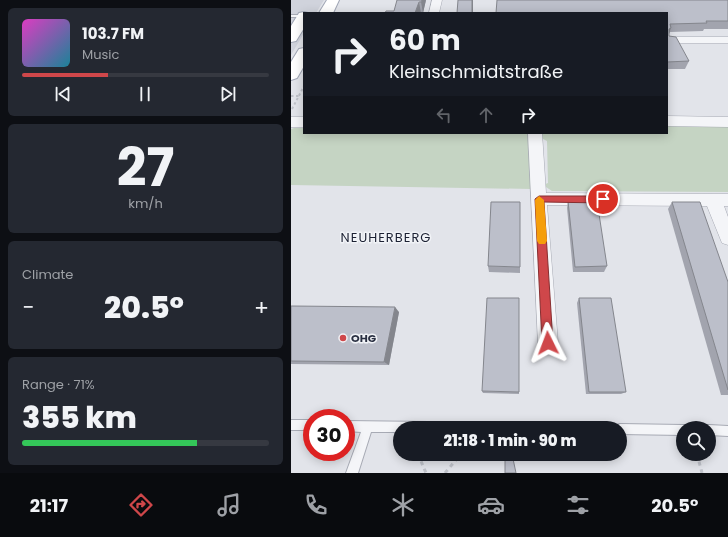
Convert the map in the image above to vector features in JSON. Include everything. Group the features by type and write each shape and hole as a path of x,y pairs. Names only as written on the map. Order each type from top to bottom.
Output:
{"main road":[{"path":"327,12 333,0"},
{"path":"291,38 303,18"},
{"path":"291,75 303,54"}],"street":[{"path":"434,12 437,0"},
{"path":"668,40 728,40"},
{"path":"668,121 728,122"},
{"path":"291,122 303,122"},
{"path":"535,134 548,343"},
{"path":"539,199 721,200 728,238"}],"lane":[{"path":"291,16 303,13"},
{"path":"291,425 303,425"},
{"path":"355,426 393,426"},
{"path":"352,473 367,426"},
{"path":"627,429 676,430"},
{"path":"716,430 728,431"}],"path":[{"path":"291,111 303,88"},
{"path":"291,96 299,96"},
{"path":"421,461 426,473"},
{"path":"445,473 455,461"},
{"path":"699,461 702,473"}],"shaded area":[{"path":"291,0 324,0 317,12 303,12 303,35 291,55"}],"green space":[{"path":"668,126 728,126 728,192 552,191 543,185 548,183 547,141 541,138 541,134 668,134"},
{"path":"303,128 303,134 529,134 531,189 291,185 291,129"}],"building":[{"path":"397,0 422,0 419,2 415,12 386,12 394,11"},
{"path":"458,0 472,0 472,12 457,12"},
{"path":"497,0 728,0 728,21 670,24 671,28 669,29 669,36 676,37 689,61 668,62 668,12 496,12"},
{"path":"568,201 597,201 607,266 575,267"},
{"path":"491,202 520,202 520,267 488,266"},
{"path":"672,202 700,202 728,282 728,390"},
{"path":"487,298 519,298 519,392 482,391"},
{"path":"579,298 611,298 626,392 589,392"},
{"name":"OHG","path":"291,306 395,307 384,362 291,361"},
{"path":"505,461 513,461 516,473 505,473"}],"slow traffic":[{"path":"539,200 542,241"}],"place":[{"name":"OHG","path":"343,338"}],"district":[{"name":"NEUHERBERG","path":"386,237"}],"route":[{"path":"548,343 539,199 603,199"}]}
